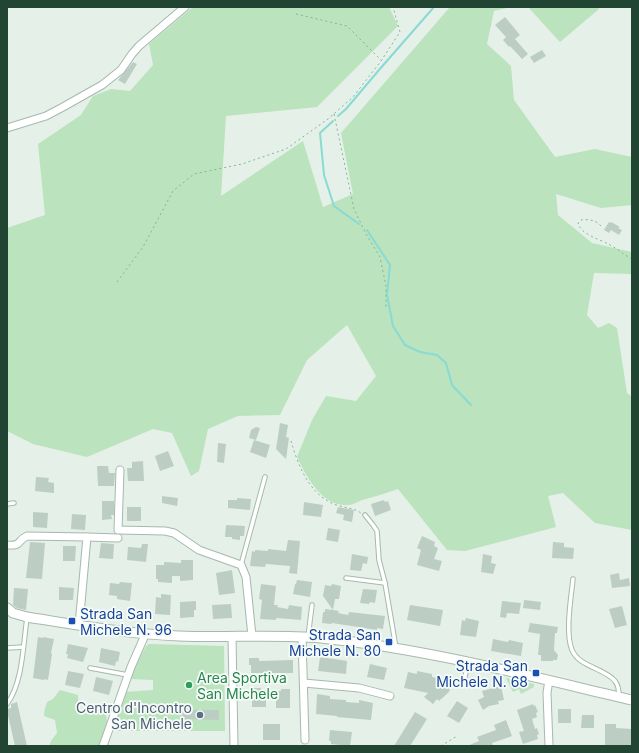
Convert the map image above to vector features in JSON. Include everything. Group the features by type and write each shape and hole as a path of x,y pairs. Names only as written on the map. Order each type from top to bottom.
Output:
{"street":[{"path":"7,128 46,116 102,86 121,70 139,46 185,7"},
{"path":"120,470 118,530 165,531 174,533 199,550 241,565 246,577 252,636"},
{"path":"7,545 16,546 24,537 27,536 118,538"},
{"path":"79,625 87,537"},
{"path":"9,611 27,617 145,634 182,636 305,637 352,642 468,662 632,700"},
{"path":"103,746 128,675 145,634"},
{"path":"232,636 234,746"},
{"path":"305,637 305,740"},
{"path":"549,680 547,693 549,746"},
{"path":"304,683 359,688 390,696"}],"lane":[{"path":"241,565 265,477"},
{"path":"7,504 14,503"},
{"path":"364,515 373,524 377,531 379,560 385,583 397,649"},
{"path":"346,578 385,583"},
{"path":"573,578 569,626 572,651 582,660 613,679 618,688 620,697"},
{"path":"305,637 312,605"},
{"path":"7,704 16,689 27,617"},
{"path":"7,648 23,647"},
{"path":"464,682 468,662"},
{"path":"90,668 128,675"}],"path":[{"path":"117,282 143,247 173,191 194,174 242,164 286,149 353,97 381,61 400,32 393,7"},
{"path":"296,14 347,26 381,61"},
{"path":"334,113 354,209 366,234 380,257 386,286 386,309"},
{"path":"601,226 594,221 588,220 580,220 578,223 581,228 589,234 632,259"},
{"path":"291,441 300,468 319,495 334,504 351,508 364,515"},
{"path":"441,746 457,736"}],"green space":[{"path":"193,7 389,7 398,26 317,107 226,116 221,196 303,141 323,207 353,194 341,133 450,7 511,7 494,11 487,44 511,66 514,100 555,157 595,149 632,157 632,205 601,208 556,194 558,215 592,243 632,252 632,274 594,273 587,315 598,328 609,323 617,328 627,393 632,397 632,530 595,523 563,493 548,496 556,527 465,551 447,550 398,489 350,505 330,501 323,496 310,481 297,457 312,420 326,396 356,401 376,376 347,325 307,360 280,415 238,416 208,429 199,471 191,476 172,433 153,429 87,457 33,444 7,431 7,228 45,215 38,144 81,115 93,96 111,89 130,91 153,65 149,44"},
{"path":"528,7 599,7 599,9 560,42"},
{"name":"Area Sportiva San Michele","path":"149,644 224,646 225,731 111,731 125,692 153,690 153,680 131,679 134,669 146,646"},
{"path":"506,678 534,684 534,687 521,694 519,689 513,692"},
{"path":"60,690 78,695 79,712 101,711 106,715 107,721 100,746 49,746 57,733 55,720 44,716 45,708 47,702 53,699"}],"building":[{"path":"505,17 520,35 515,39 528,54 522,59 503,40 506,37 495,25"},
{"path":"542,50 546,56 534,63 530,57"},
{"path":"133,62 137,64 125,84 118,80"},
{"path":"609,222 620,227 618,228 622,230 619,235 611,230 609,233 604,230"},
{"path":"280,423 288,425 286,437 289,438 286,459 276,449"},
{"path":"256,427 260,428 256,440 249,438 251,430"},
{"path":"254,440 270,445 266,458 250,452"},
{"path":"218,443 226,444 224,463 217,462"},
{"path":"168,451 174,466 160,471 155,456"},
{"path":"143,461 144,481 128,481 127,468 132,468 132,462"},
{"path":"97,466 108,466 109,473 115,473 114,486 98,486"},
{"path":"36,477 49,478 48,482 54,483 54,493 35,491"},
{"path":"162,496 178,498 177,506 162,503"},
{"path":"237,498 251,499 250,510 228,508 228,500 237,500"},
{"path":"384,500 385,502 388,501 391,510 375,516 371,504"},
{"path":"102,501 114,501 114,515 111,515 112,519 102,520"},
{"path":"304,502 323,505 321,517 303,515"},
{"path":"127,507 141,507 141,521 127,521"},
{"path":"338,507 354,510 352,522 343,520 344,515 336,513"},
{"path":"33,512 48,513 47,528 33,527"},
{"path":"72,514 86,515 85,530 71,529"},
{"path":"226,525 245,526 244,536 240,536 240,540 232,539 232,537 225,537"},
{"path":"328,528 340,530 338,542 326,540"},
{"path":"422,536 435,542 434,546 438,548 434,559 442,561 439,571 417,565 421,550 417,548"},
{"path":"288,540 300,541 297,574 289,573 290,566 266,564 265,567 250,566 252,551 268,551 268,549 286,551"},
{"path":"30,542 45,543 42,579 26,578"},
{"path":"553,542 564,543 564,547 574,548 573,559 552,558"},
{"path":"101,543 114,544 113,559 99,558"},
{"path":"142,544 148,544 146,562 127,560 128,547 141,548"},
{"path":"63,546 76,546 75,561 63,561"},
{"path":"352,554 368,557 367,564 363,563 361,571 350,570"},
{"path":"483,554 492,556 491,563 496,564 493,574 481,572"},
{"path":"181,560 193,560 193,580 180,581 180,576 172,576 172,583 158,582 158,579 156,579 156,565 164,565 164,562 181,563"},
{"path":"232,570 235,593 219,595 216,573"},
{"path":"619,573 620,580 629,578 630,586 612,588 610,575"},
{"path":"297,580 312,582 310,597 293,594"},
{"path":"120,582 132,583 130,601 117,599 117,596 109,595 110,583 119,584"},
{"path":"261,584 276,586 274,605 278,605 277,607 288,609 289,605 302,607 301,620 276,618 276,620 260,619 262,600 259,599"},
{"path":"332,584 341,586 339,599 335,599 333,610 323,596 325,585 331,586"},
{"path":"59,587 74,588 73,600 59,600"},
{"path":"14,588 28,589 26,610 17,608 13,605"},
{"path":"363,589 377,590 375,603 360,603"},
{"path":"161,594 171,595 170,615 155,614 156,597 161,598"},
{"path":"524,600 541,602 540,610 523,608"},
{"path":"196,601 194,617 180,618 180,602"},
{"path":"502,601 521,603 519,614 507,613 506,618 500,617"},
{"path":"231,604 232,618 213,619 212,605"},
{"path":"410,605 443,610 440,626 407,620"},
{"path":"622,606 627,625 615,628 609,609"},
{"path":"325,609 339,611 338,613 348,615 349,612 385,616 383,629 377,628 377,630 332,623 322,623 323,612 325,612"},
{"path":"466,618 479,621 476,637 460,635 462,620 465,621"},
{"path":"530,623 558,627 557,633 555,633 554,650 558,655 557,660 541,661 541,655 538,655 540,634 528,632"},
{"path":"38,637 54,639 48,680 33,678"},
{"path":"493,639 523,643 521,656 491,651"},
{"path":"68,644 88,648 83,662 67,658 68,654 66,654"},
{"path":"101,648 120,652 118,662 116,661 115,666 99,662"},
{"path":"320,657 347,661 346,674 318,671"},
{"path":"249,658 259,658 259,661 293,660 293,673 251,673"},
{"path":"370,664 387,668 384,680 367,677"},
{"path":"68,671 84,674 80,688 65,685"},
{"path":"417,671 432,674 432,677 448,681 448,683 451,684 449,692 439,701 437,699 433,704 424,697 428,693 404,688 408,672 417,674"},
{"path":"96,677 113,681 109,695 93,691"},
{"path":"501,686 504,700 498,701 499,704 489,706 483,710 478,700 484,697 482,691"},
{"path":"252,688 261,688 261,690 266,690 266,707 252,707"},
{"path":"281,689 290,689 290,708 276,708 276,691 281,691"},
{"path":"317,694 330,696 330,699 346,700 346,702 359,703 359,700 373,703 371,720 316,714"},
{"path":"457,701 468,708 459,723 447,716"},
{"path":"17,702 27,746 15,746 7,711 7,709 11,708 11,704"},
{"path":"533,704 538,712 536,713 537,717 532,719 535,729 537,728 539,734 537,735 538,739 523,744 519,732 524,731 517,710"},
{"path":"558,709 571,709 571,723 558,723"},
{"name":"Centro d'Incontro San Michele","path":"182,710 219,710 219,720 182,719"},
{"path":"415,712 427,719 410,746 394,746"},
{"path":"582,715 594,715 594,728 581,728"},
{"path":"506,720 512,736 492,743 493,746 467,746 479,741 477,737 496,730 494,725"},
{"path":"263,724 280,724 280,740 263,740"},
{"path":"605,724 616,724 616,728 632,729 632,746 605,746"},
{"path":"330,730 352,732 350,746 331,744 331,741 329,741"}],"waterway":[{"path":"338,116 346,109 434,7"},
{"path":"333,121 320,133 324,175 334,206 359,224"},
{"path":"367,230 390,265 387,295 393,326 405,345 420,352 437,355 446,363 452,385 471,405"}],"place":[{"name":"Strada San Michele N. 96","path":"72,621"},
{"name":"Strada San Michele N. 80","path":"389,642"},
{"name":"Strada San Michele N. 68","path":"536,673"},
{"name":"Area Sportiva San Michele","path":"189,685"},
{"name":"Centro d'Incontro San Michele","path":"200,715"}]}
